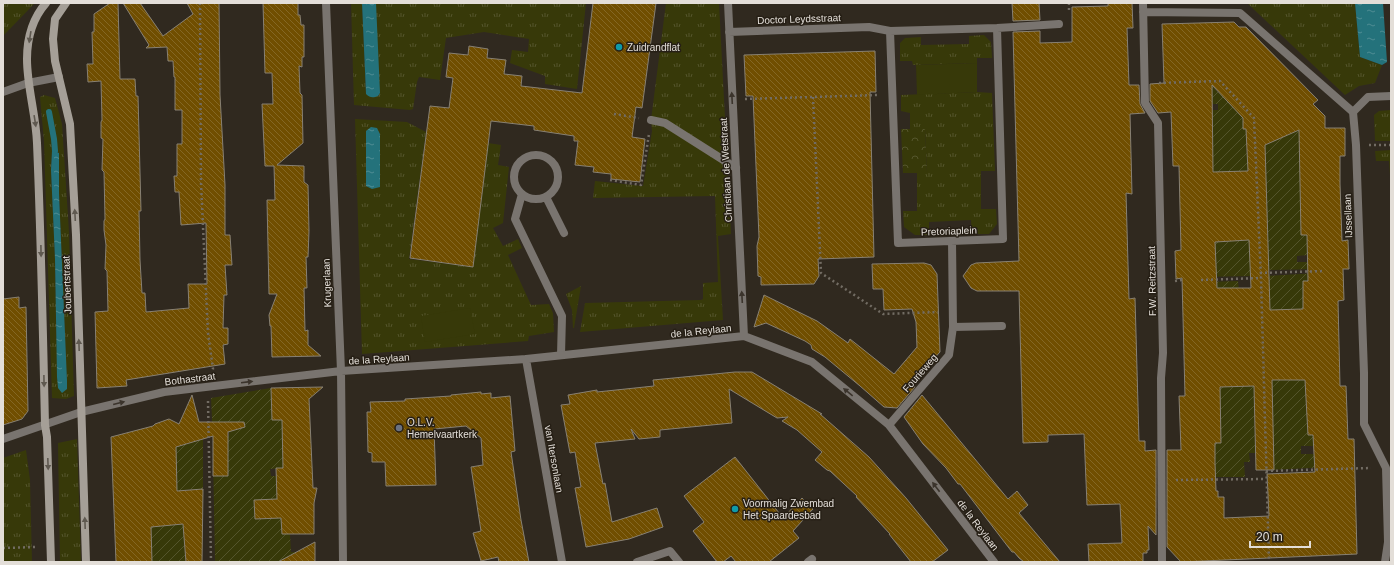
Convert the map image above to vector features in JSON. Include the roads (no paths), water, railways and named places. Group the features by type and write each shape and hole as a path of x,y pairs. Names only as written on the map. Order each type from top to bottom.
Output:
{"main road":[{"path":"46,3 38,12 30,32 27,58 28,83 37,135 45,426 47,437 51,562"},
{"name":"Joubertstraat","path":"66,3 55,19 52,39 54,61 70,124 76,235 86,562"}],"street":[{"name":"Krugerlaan","path":"326,3 341,371 343,562"},
{"name":"Christiaan de Wetstraat","path":"728,3 744,336"},
{"name":"F.W. Reitzstraat","path":"1143,3 1145,104 1158,123 1163,353 1162,562"},
{"path":"1143,12 1240,13 1354,112 1368,97 1391,96"},
{"path":"890,31 997,28 1060,24"},
{"name":"Doctor Leydsstraat","path":"729,32 869,27 890,31"},
{"name":"Pretoriaplein","path":"890,31 898,243 1003,239 997,28"},
{"path":"3,92 28,83 59,77"},
{"name":"IJssellaan","path":"1354,112 1364,373 1364,424 1386,468 1388,542 1385,562"},
{"path":"651,120 665,123 736,168"},
{"path":"531,155 538,155 551,160 556,166 558,180 556,187 552,193 546,197 534,199 522,194 517,189 514,183 515,169 524,158 531,155"},
{"path":"522,194 515,219 562,316 561,355"},
{"path":"546,197 564,233"},
{"name":"Fourieweg","path":"889,425 948,355 953,327 952,241"},
{"path":"953,327 1002,326"},
{"name":"de la Reylaan","path":"341,371 526,359 744,336 812,362 889,425 994,562"},
{"name":"van Itersonlaan","path":"526,359 562,562"},
{"name":"Bothastraat","path":"3,439 45,426 81,412 164,392 341,371"},
{"path":"637,562 670,551 679,562"}],"water":[{"path":"362,3 376,3 380,93 378,96 373,97 366,94"},
{"path":"1355,3 1383,3 1387,62 1382,65 1360,57"},
{"path":"371,127 377,128 380,134 380,187 372,189 366,186 366,131"},
{"path":"52,151 59,153 59,193 67,381 67,389 62,393 58,388 57,377 55,259 51,170"}],"waterway":[{"path":"49,112 55,151"}],"place":[{"name":"Zuidrandflat","path":"619,47"},
{"name":"O.L.V. Hemelvaartkerk","path":"399,428"},
{"name":"Voormalig Zwembad Het Spaardesbad","path":"735,509"}]}
